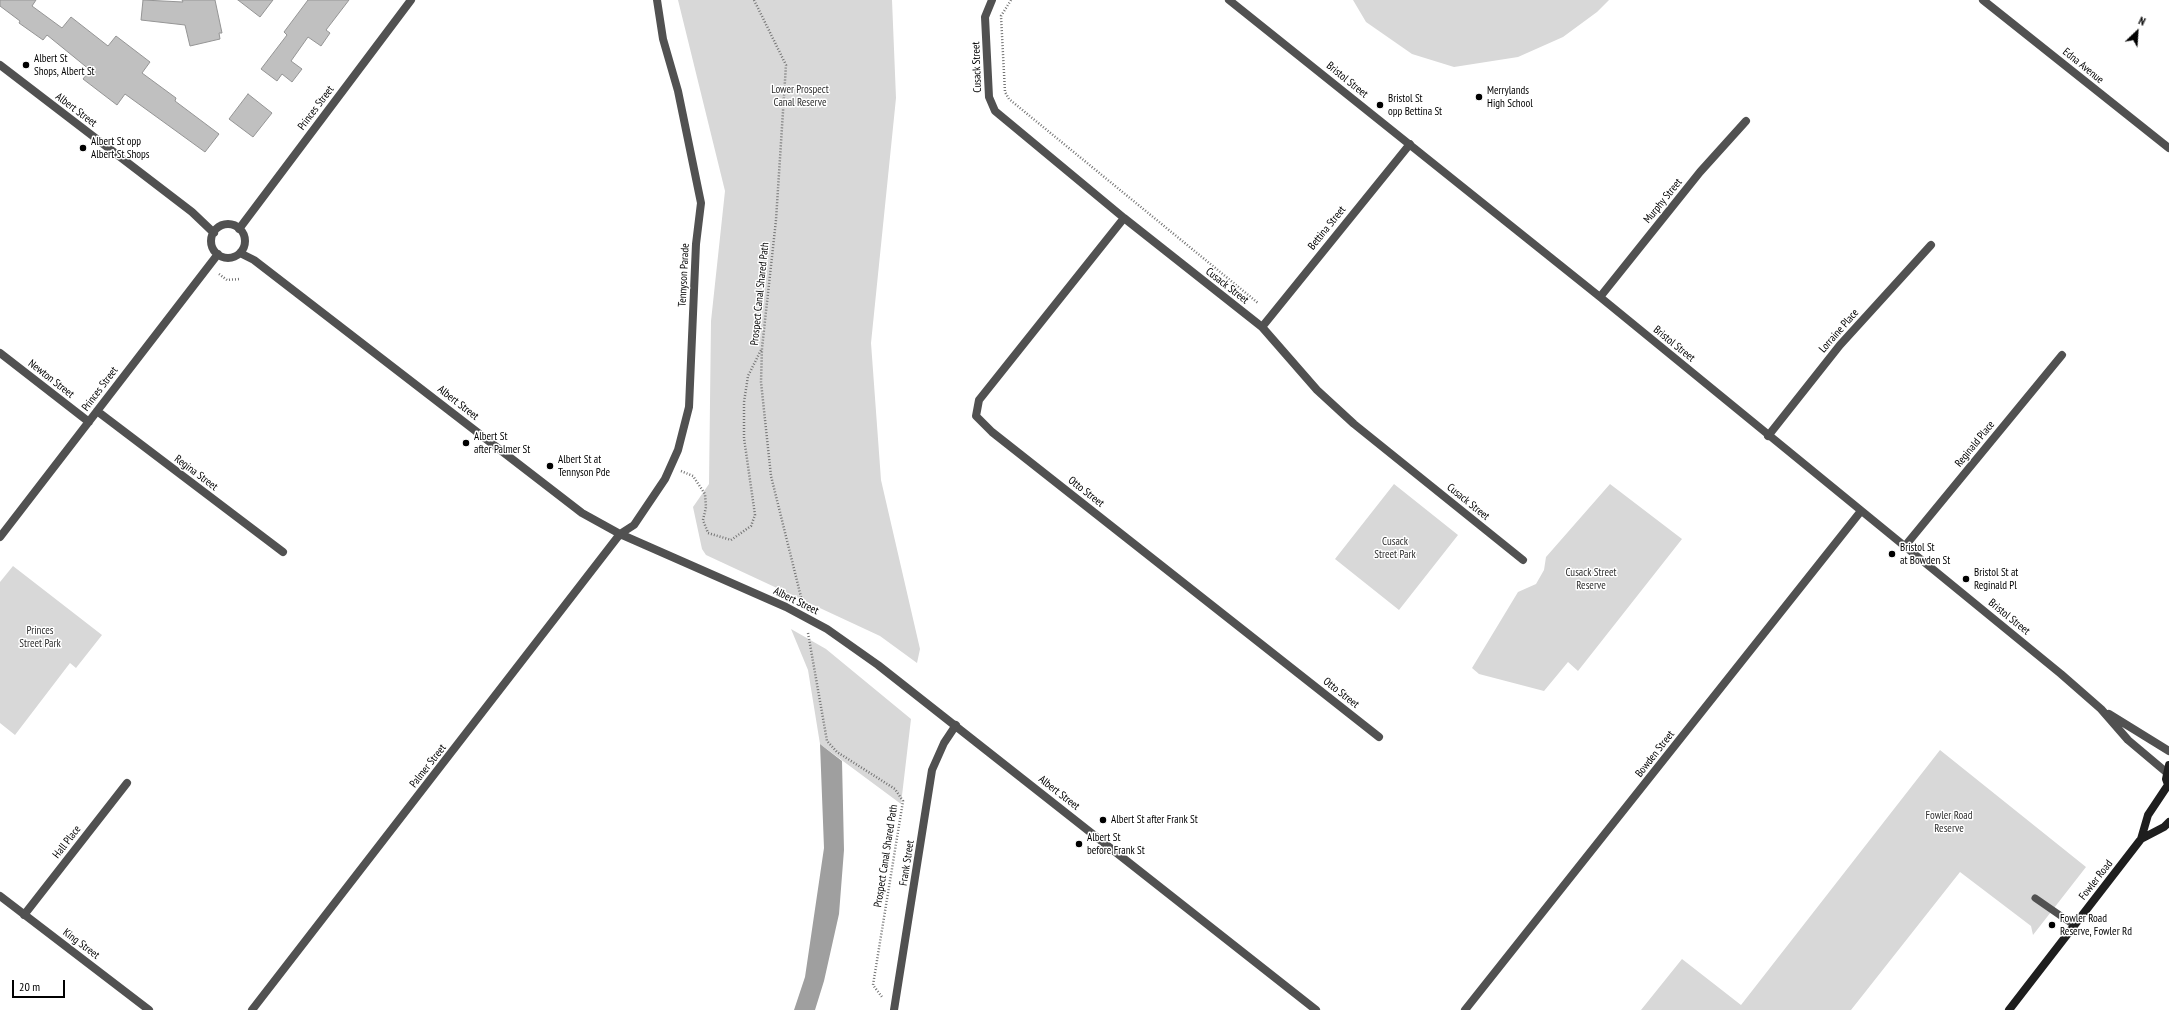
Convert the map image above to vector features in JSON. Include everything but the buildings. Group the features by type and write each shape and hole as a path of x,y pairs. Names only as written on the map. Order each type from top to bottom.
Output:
{"main road":[{"path":"2168,769 2168,786"},
{"name":"Fowler Road","path":"2009,1010 2141,839 2148,815 2168,786"},
{"name":"Fowler Road","path":"2141,839 2164,828 2169,822"}],"street":[{"name":"Princes Street","path":"239,229 411,0"},
{"name":"Tennyson Parade","path":"620,534 634,525 657,492 678,450 689,407 696,244 701,203 678,91 663,39 657,0"},
{"name":"Cusack Street","path":"992,0 985,17 989,97 995,111 1124,218 1262,327 1317,390 1354,424 1523,560"},
{"name":"Bristol Street","path":"1229,0 1410,144 1862,511 2101,709 2169,751"},
{"name":"Edna Avenue","path":"1983,0 2169,148"},
{"name":"Albert Street","path":"0,65 192,212 214,233"},
{"name":"Murphy Street","path":"1600,298 1700,172 1746,121"},
{"name":"Bettina Street","path":"1262,327 1410,144"},
{"name":"Otto Street","path":"1124,218 980,400 976,416 992,432 1379,737"},
{"path":"229,224 239,229 245,239 245,245 240,253 229,258 218,254 212,245 214,233 223,225 229,224"},
{"name":"Lorraine Place","path":"1768,436 1840,345 1931,245"},
{"name":"Albert Street","path":"240,253 254,260 582,513 620,534 786,607 827,629 878,665 956,725 1316,1010"},
{"name":"Princes Street","path":"0,537 218,254"},
{"name":"Newton Street","path":"0,353 89,422"},
{"name":"Reginald Place","path":"1905,546 2062,355"},
{"name":"Regina Street","path":"97,411 283,552"},
{"name":"Bowden Street","path":"1466,1010 1862,511"},
{"name":"Palmer Street","path":"252,1010 620,534"},
{"name":"Bristol Street","path":"2101,709 2128,740 2168,769"},
{"name":"Frank Street","path":"894,1010 932,770 944,743 956,725"},
{"name":"Hall Place","path":"24,915 127,783"},
{"name":"King Street","path":"0,896 149,1010"}],"lane":[{"path":"2035,898 2074,925"}],"path":[{"name":"Prospect Canal Shared Path","path":"754,0 786,65 776,220 762,348 762,396 771,476 800,594"},
{"path":"1011,0 1003,10 1001,16 1005,92 1009,99 1258,303"},
{"path":"671,466 693,476 705,494 706,507 703,520 708,533 731,540 751,526 755,515 744,438 744,402 748,376 762,348"},
{"name":"Prospect Canal Shared Path","path":"810,642 827,742 837,752 895,789 903,801 873,985 883,997"}],"green space":[{"name":"Lower Prospect Canal Reserve","path":"678,0 892,0 896,98 871,343 881,480 920,649 917,663 880,636 706,555 702,549 693,507 709,484 711,321 725,191"},
{"path":"1353,0 1609,0 1597,12 1563,37 1518,57 1454,67 1412,54 1366,22"},
{"name":"Cusack Street Park","path":"1394,484 1458,535 1399,610 1335,559"},
{"name":"Cusack Street Reserve","path":"1610,484 1682,539 1578,671 1568,662 1544,691 1479,674 1472,668 1518,592 1536,584 1544,570 1546,557"},
{"name":"Princes Street Park","path":"13,566 102,635 76,668 70,663 15,735 0,723 0,582"},
{"path":"791,629 826,649 911,719 901,804 820,744 808,670"},
{"name":"Fowler Road Reserve","path":"1940,750 2086,867 2033,935 2031,926 1960,872 1851,1010 1641,1010 1682,959 1741,1005"}],"shaded area":[{"path":"820,744 842,761 844,850 839,914 824,981 815,1010 794,1010 805,977 824,848"}],"place":[{"name":"Albert St Shops, Albert St","path":"26,65"},
{"name":"Merrylands High School","path":"1479,97"},
{"name":"Bristol St opp Bettina St","path":"1380,105"},
{"name":"Albert St opp Albert St Shops","path":"83,148"},
{"name":"Albert St after Palmer St","path":"466,443"},
{"name":"Albert St at Tennyson Pde","path":"550,466"},
{"name":"Bristol St at Bowden St","path":"1892,554"},
{"name":"Bristol St at Reginald Pl","path":"1966,579"},
{"name":"Albert St after Frank St","path":"1103,820"},
{"name":"Albert St before Frank St","path":"1079,844"},
{"name":"Fowler Road Reserve, Fowler Rd","path":"2052,925"}]}
